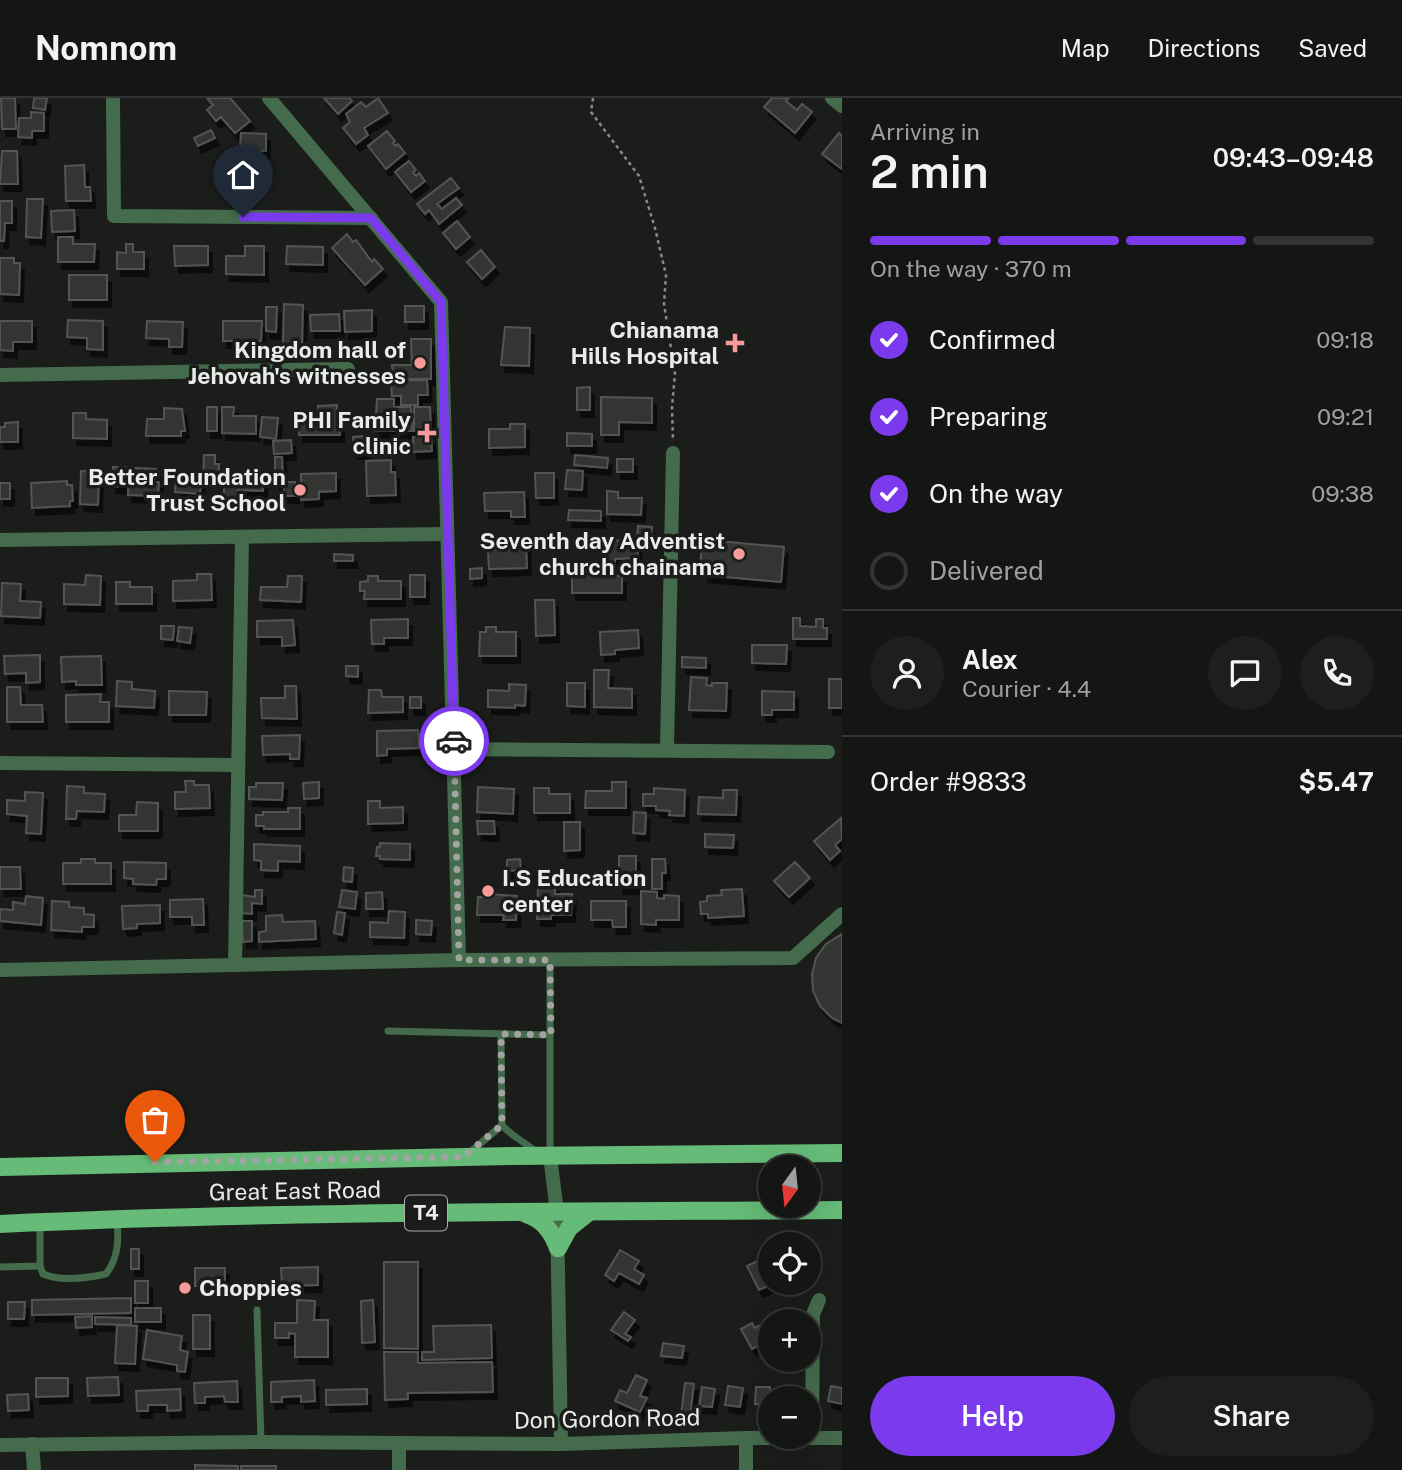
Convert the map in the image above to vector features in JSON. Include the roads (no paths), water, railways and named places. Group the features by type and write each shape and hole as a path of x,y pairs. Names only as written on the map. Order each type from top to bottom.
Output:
{"main road":[{"name":"Great East Road","path":"0,1167 463,1157 842,1153"},
{"name":"Great East Road","path":"0,1224 116,1219 842,1210"},
{"path":"558,1248 569,1228 589,1212"},
{"path":"522,1213 545,1225 558,1248"}],"street":[{"path":"269,98 441,302 459,960"},
{"path":"832,98 842,106"},
{"path":"113,100 114,215 371,218"},
{"path":"0,375 348,369"},
{"path":"667,749 673,453"},
{"path":"0,540 447,534"},
{"path":"235,965 242,537"},
{"path":"454,749 828,752"},
{"path":"0,763 238,765"},
{"path":"0,970 459,960 793,958 842,914"},
{"path":"545,1156 557,1212 561,1444"},
{"path":"812,1386 813,1314 819,1300"},
{"path":"746,1438 746,1470"},
{"name":"Don Gordon Road","path":"0,1445 261,1442 561,1444 758,1438"},
{"name":"Don Gordon Road","path":"821,1438 842,1438"},
{"path":"399,1443 399,1470"},
{"path":"32,1444 34,1470"}],"lane":[{"path":"545,1156 551,1035 550,960"},
{"path":"388,1031 551,1035"},
{"path":"501,1034 502,1125 508,1133 545,1156"},
{"path":"463,1157 502,1125"},
{"path":"40,1222 40,1266 43,1274 51,1277 89,1278 106,1274 113,1265 119,1239 116,1219"},
{"path":"0,1267 40,1266"},
{"path":"257,1310 261,1442"}],"place":[{"name":"Chianama Hills Hospital","path":"735,343"},
{"name":"Kingdom hall of Jehovah's witnesses","path":"420,363"},
{"name":"PHI Family clinic","path":"427,433"},
{"name":"Better Foundation Trust School","path":"300,490"},
{"name":"Seventh day Adventist church chainama","path":"739,554"},
{"name":"I.S Education center","path":"488,891"},
{"name":"Choppies","path":"185,1288"}]}
